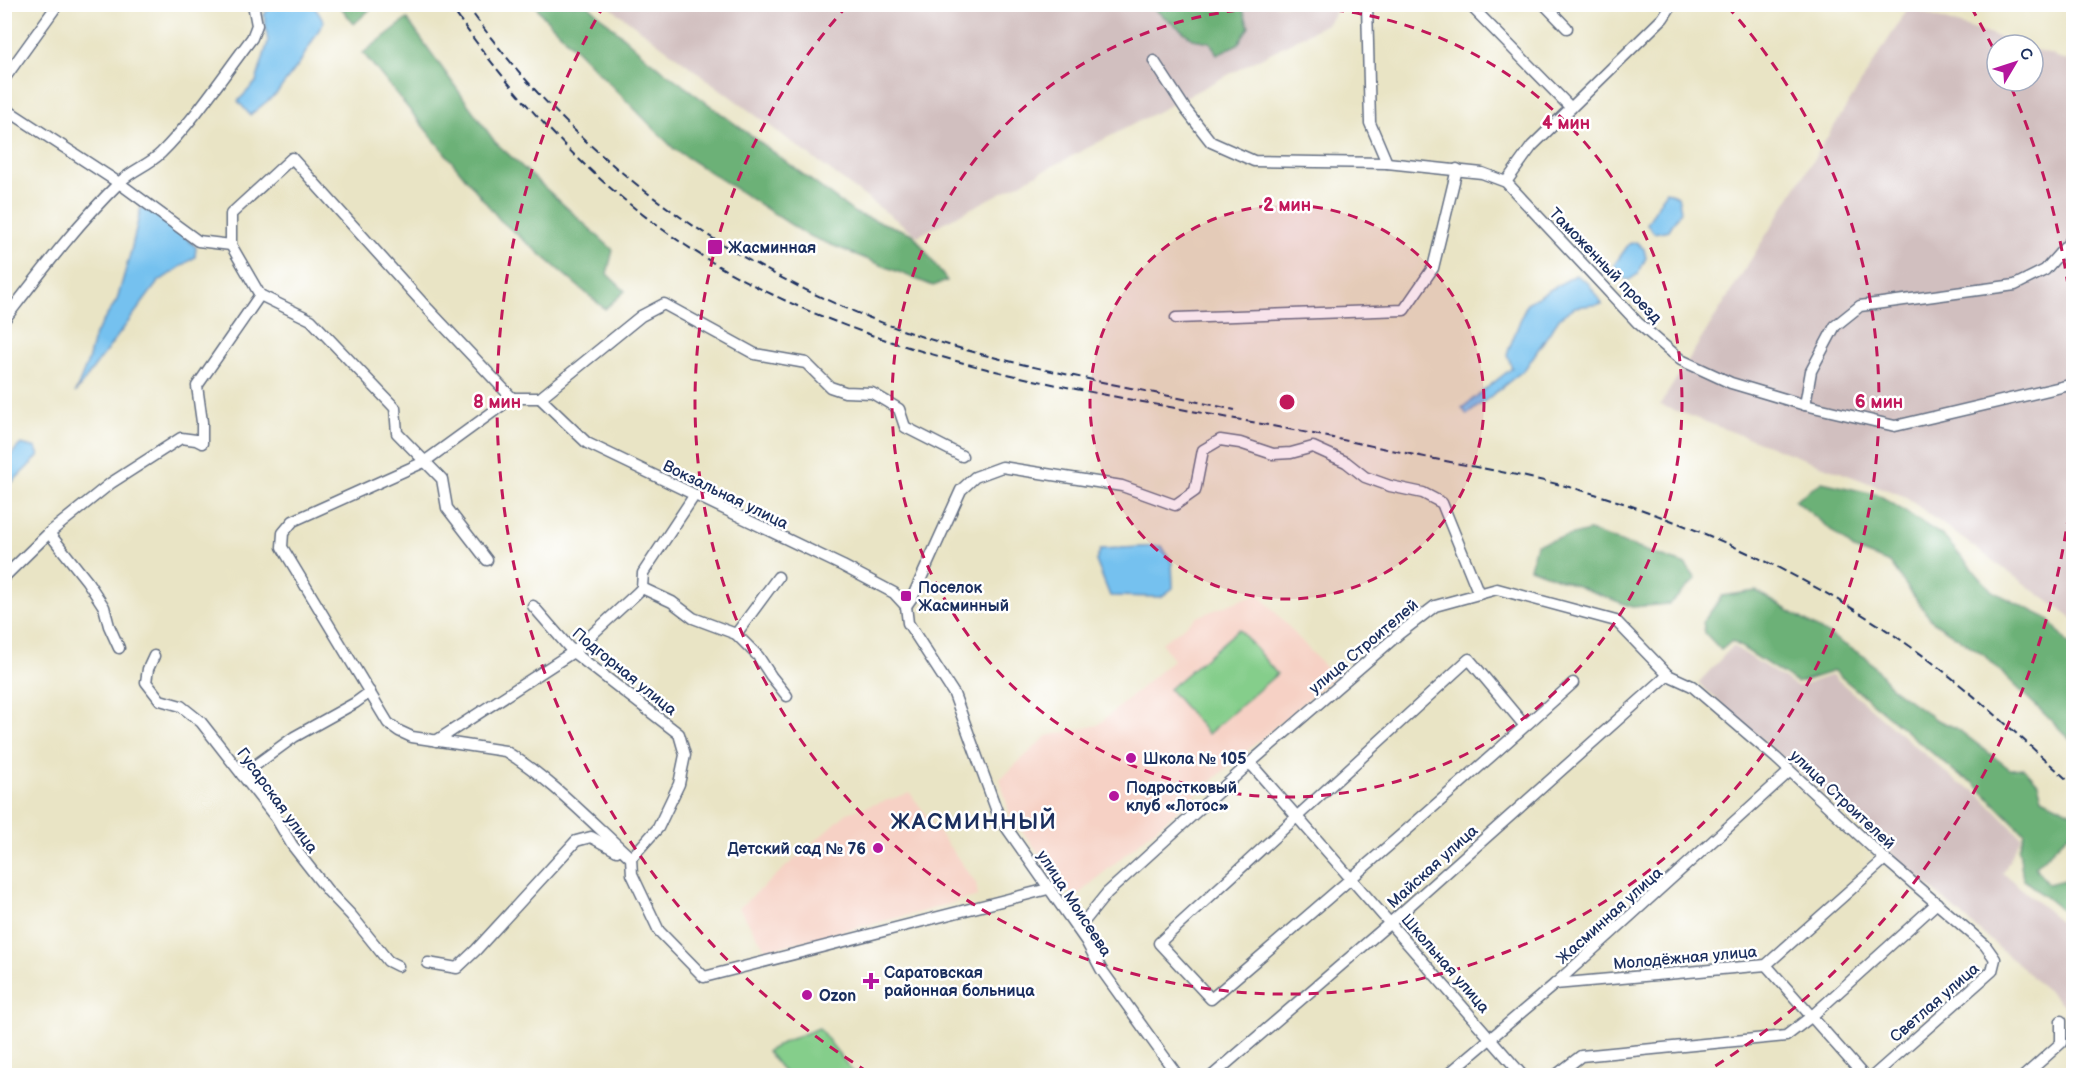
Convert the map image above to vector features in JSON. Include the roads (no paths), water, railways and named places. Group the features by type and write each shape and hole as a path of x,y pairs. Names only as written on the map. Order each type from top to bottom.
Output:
{"street":[{"path":"4,79 58,4"},
{"path":"4,320 62,245 118,183 159,155 185,126 252,38 257,25 252,4"},
{"path":"1366,4 1370,123 1387,163"},
{"path":"1469,4 1571,108"},
{"path":"1544,4 1567,28"},
{"path":"1506,182 1532,146 1663,18 1672,4"},
{"name":"Таможенный проезд","path":"1154,61 1186,110 1211,142 1254,161 1387,163 1457,169 1482,173 1506,182 1638,323 1682,360 1731,383 1805,405 1895,426 2073,384"},
{"path":"4,108 118,183 198,241 231,245"},
{"path":"487,560 447,508 442,479 397,433 395,408 311,320 260,295 231,245 231,214 292,158 512,398"},
{"path":"1176,318 1404,310 1433,268 1457,169"},
{"path":"1805,405 1811,371 1835,326 1860,306 2015,285 2045,270 2073,237"},
{"path":"4,578 49,533 111,483 181,438 202,443 202,422 197,386 260,295"},
{"path":"962,456 905,427 899,409 872,393 844,392 830,387 806,363 755,354 664,304 640,316 540,399 512,398 424,462 293,520 283,533 282,547 388,723 411,737 505,751 550,785 631,858 632,874 659,931 704,977 1048,889"},
{"name":"Вокзальная улица","path":"540,399 587,443 843,566 894,593 906,606"},
{"path":"906,606 914,596 961,490 975,477 1002,467 1122,486 1175,505 1195,491 1203,450 1220,440 1240,442 1273,454 1291,453 1313,447 1346,462 1365,477 1390,486 1423,493 1442,503 1479,594"},
{"path":"436,741 573,652 642,588 644,573 694,496"},
{"path":"49,533 87,581 104,607 109,626 120,648"},
{"path":"736,634 778,577"},
{"path":"642,588 672,602 693,618 736,634 758,656 787,696"},
{"name":"улица Строителей","path":"1077,929 1107,893 1250,763 1435,606 1497,589 1616,621 1668,675 1692,686 1985,945"},
{"name":"Подгорная улица","path":"533,606 573,652 679,734 685,755 679,784 658,828 631,858"},
{"name":"улица Моисеева","path":"906,606 908,623 954,694 999,817 1086,941 1101,969 1178,1076"},
{"name":"Гусарская улица","path":"154,656 148,669 146,682 160,700 181,706 201,722 276,818 292,845 328,891 351,915 388,962 398,966"},
{"path":"1525,726 1468,659 1159,943 1210,999 1351,878 1525,726 1573,683"},
{"name":"Майская улица","path":"1212,1076 1390,923 1668,675"},
{"path":"242,775 294,736 355,703 370,692"},
{"name":"Школьная улица","path":"1250,763 1523,1076"},
{"name":"Жасминная улица","path":"1446,1076 1555,984 1789,772"},
{"path":"428,963 457,968 576,841 591,837 631,858"},
{"name":"Молодёжная улица","path":"1555,984 1766,965 1885,859"},
{"path":"1555,1076 1581,1056 1786,1035 1812,1016 1937,903"},
{"name":"Светлая улица","path":"1873,1076 1992,971 1995,959 1985,945"},
{"path":"1766,965 1864,1076"},
{"path":"2024,1076 2061,1043 2061,1021"}],"water":[{"path":"271,5 313,5 324,21 299,64 276,94 250,115 238,101 256,82 268,42 264,15"},
{"path":"1666,191 1678,196 1681,210 1669,230 1654,233 1647,224"},
{"path":"141,207 164,218 196,247 195,257 158,282 75,393 88,361 95,334 117,300"},
{"path":"1636,242 1644,249 1646,258 1638,274 1629,280 1619,277 1614,265 1629,244"},
{"path":"1576,275 1589,284 1602,304 1575,307 1560,317 1525,369 1467,415 1462,408 1512,368 1507,354 1527,303"},
{"path":"21,444 36,448 39,456 5,489 6,464"},
{"path":"1162,546 1172,563 1173,588 1161,597 1110,596 1096,561 1101,549"}],"railway":[{"path":"449,4 478,45 542,122 614,192 695,251 738,277 794,305 912,348 972,365 1095,393 1294,430 1540,480 1588,492 1654,514 1738,548 1819,589 1858,612 1933,663 2005,723 2074,786"},
{"path":"466,4 514,66 567,123 624,174 686,220 751,261 820,296 891,326 966,350 1235,410"}],"place":[{"name":"Жасминная","path":"715,247"},
{"name":"Поселок Жасминный","path":"906,596"},
{"name":"Школа № 105","path":"1131,758"},
{"name":"Подростковый клуб «Лотос»","path":"1114,796"},
{"name":"Детский сад № 76","path":"878,848"},
{"name":"Саратовская районная больница","path":"871,981"},
{"name":"Ozon","path":"807,995"}],"district":[{"name":"ЖАСМИННЫЙ","path":"974,821"}]}
